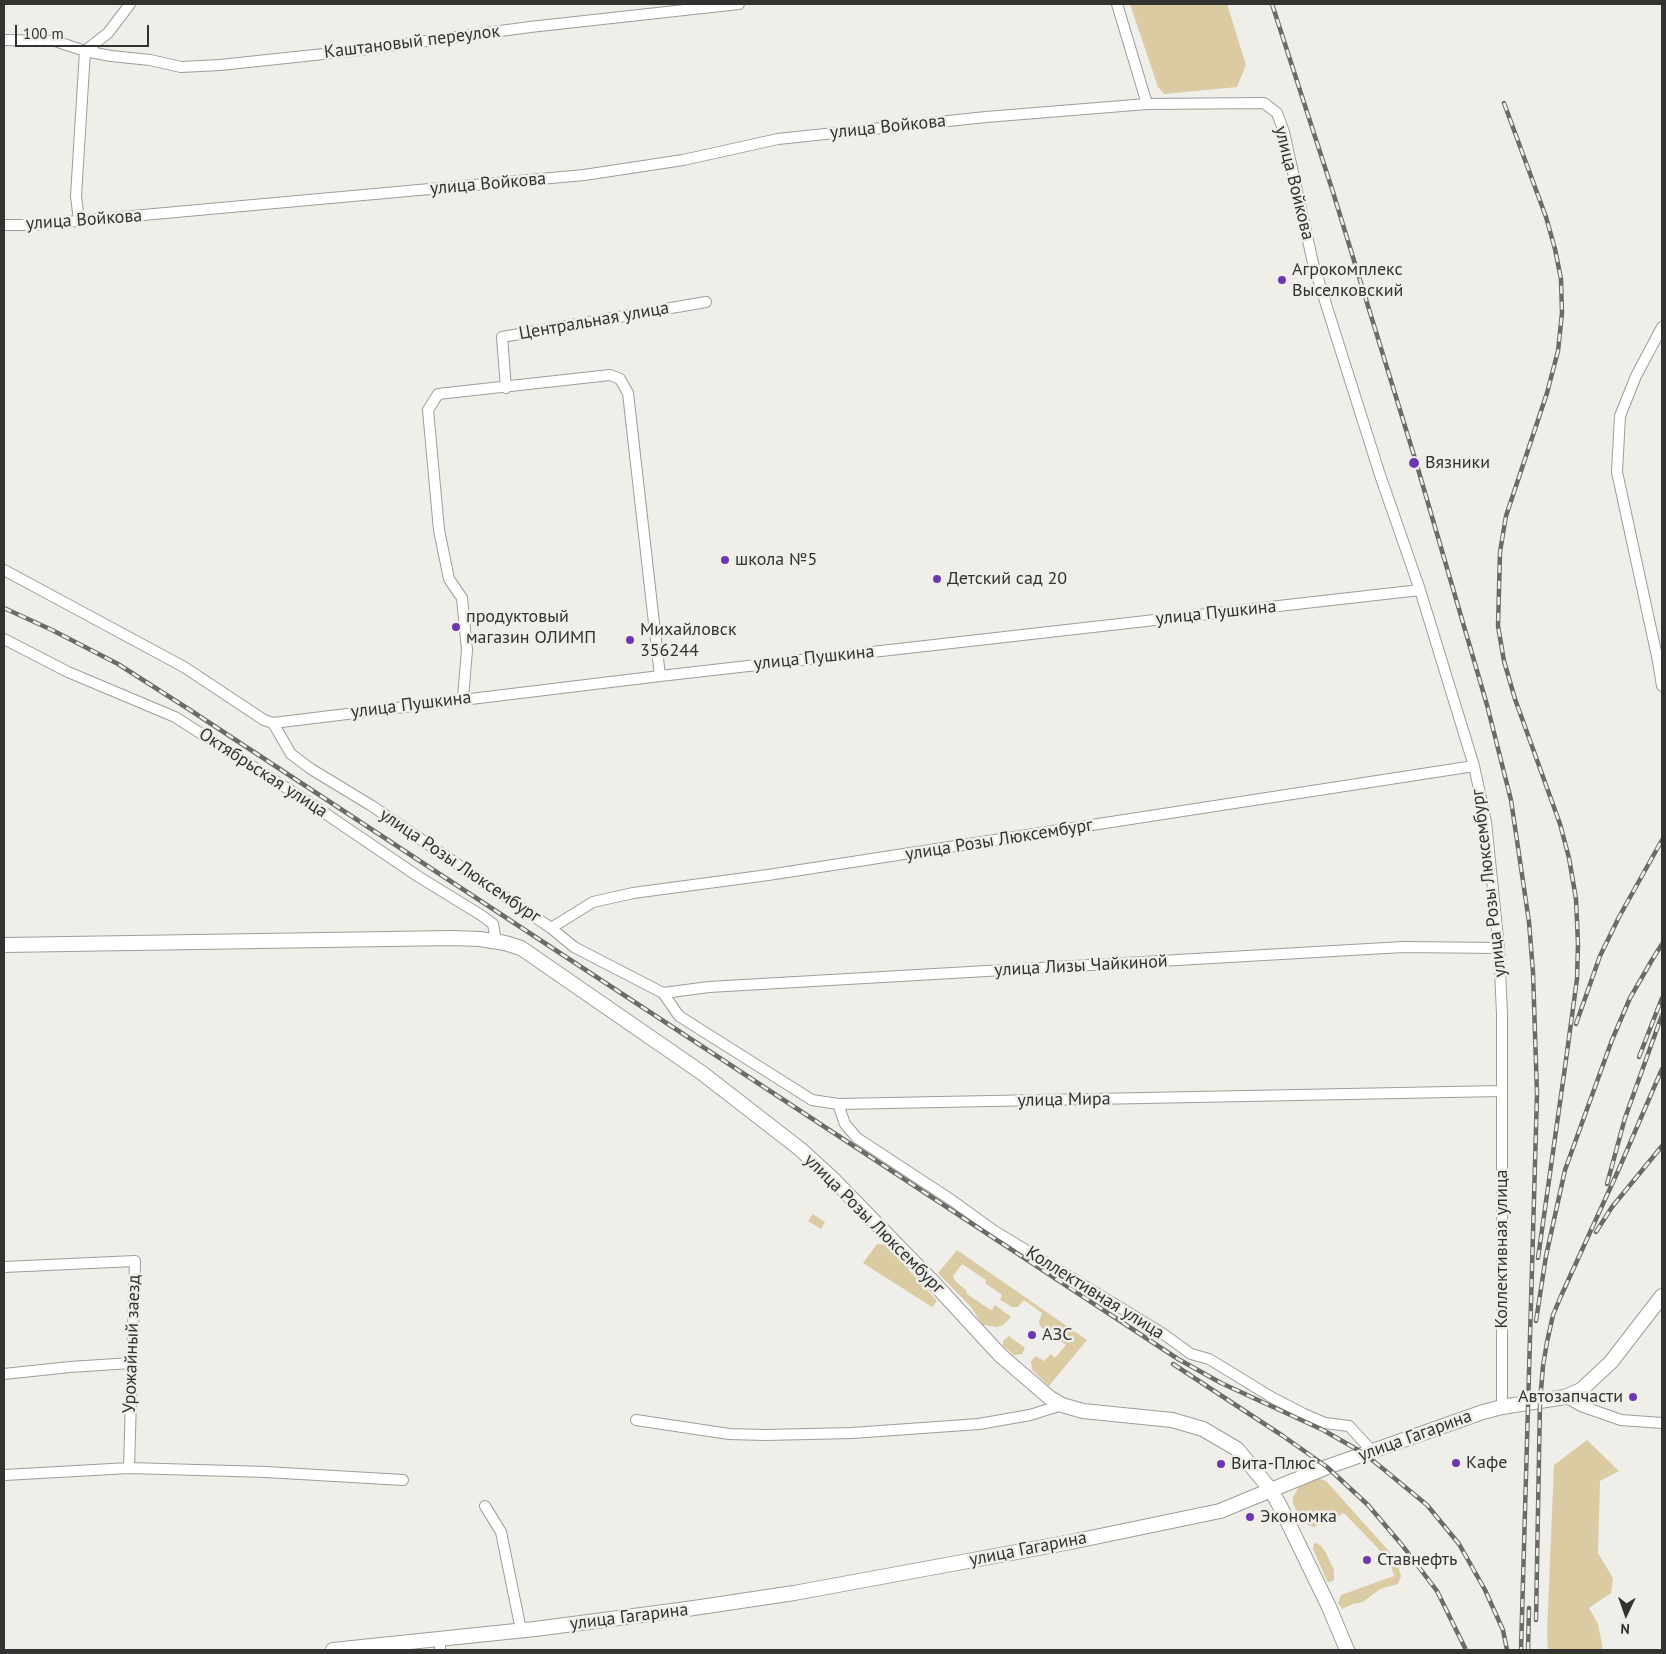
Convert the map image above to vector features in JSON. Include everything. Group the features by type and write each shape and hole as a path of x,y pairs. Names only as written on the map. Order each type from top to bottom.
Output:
{"main road":[{"name":"улица Розы Люксембург","path":"4,945 452,938 496,941 521,948 702,1073 800,1149 835,1181 930,1279 994,1350 1027,1379 1062,1405 1083,1411 1172,1420 1203,1429 1237,1448 1271,1490 1281,1508 1305,1556 1347,1650"},
{"name":"улица Гагарина","path":"334,1650 440,1645 522,1630 687,1609 874,1579 1220,1511 1441,1426 1502,1406 1565,1397 1581,1390 1611,1362 1662,1296"}],"street":[{"path":"78,221 76,196 85,51 108,32 130,4"},
{"name":"Каштановый переулок","path":"4,40 55,42 85,51 150,60 181,67 220,65 352,51 530,27 739,4"},
{"path":"1117,4 1147,104"},
{"name":"улица Войкова","path":"4,225 33,225 584,175 684,160 778,139 986,116 1147,104 1264,103 1277,113 1284,132 1313,263 1358,409 1420,590"},
{"name":"Центральная улица","path":"506,388 502,337 706,302"},
{"path":"1662,327 1636,376 1620,416 1617,472 1660,656 1662,686"},
{"path":"463,698 467,650 462,598 449,578 439,530 428,410 438,394 610,376 620,379 628,393 660,676"},
{"path":"4,570 184,667 264,720 273,723"},
{"path":"1420,590 1474,766"},
{"name":"улица Пушкина","path":"273,723 463,698 1420,590"},
{"name":"Октябрьская улица","path":"4,640 68,672 175,717 304,799 419,877 481,915 493,924 496,941"},
{"name":"улица Розы Люксембург","path":"273,723 291,754 372,806 551,928 593,902 633,893 768,875 1474,766 1486,822 1499,948 1502,1014 1501,1091"},
{"path":"551,928 574,947 663,993"},
{"name":"улица Лизы Чайкиной","path":"663,993 719,986 1393,948 1499,948"},
{"name":"улица Мира","path":"663,993 679,1016 812,1100 838,1104 1501,1091"},
{"name":"Коллективная улица","path":"1501,1091 1502,1406"},
{"name":"Коллективная улица","path":"838,1104 845,1124 857,1138 953,1201 993,1230 1162,1333 1191,1354 1209,1359 1273,1398 1304,1414 1324,1423 1349,1426 1372,1451"},
{"name":"Урожайный заезд","path":"4,1267 135,1261 129,1468"},
{"path":"4,1374 131,1362"},
{"path":"1565,1397 1581,1406 1621,1420 1662,1423"},
{"path":"636,1420 729,1434 842,1433 979,1424 1030,1414 1062,1405"},
{"path":"5,1475 129,1468 266,1472 403,1480"},
{"path":"485,1506 501,1532 522,1630"}],"shaded area":[{"path":"1130,4 1227,4 1246,65 1237,87 1164,94 1158,87"},
{"path":"813,1214 825,1222 821,1229 808,1221"},
{"path":"877,1244 886,1245 937,1301 932,1307 863,1263"},
{"path":"957,1250 1087,1340 1049,1386 1032,1370 1031,1361 1036,1356 1044,1361 1051,1354 1055,1358 1066,1345 1040,1326 1039,1322 1042,1313 1024,1300 1018,1307 1012,1307 1000,1300 1002,1295 985,1283 986,1280 962,1264 953,1276 956,1282 966,1290 967,1294 989,1309 992,1310 995,1305 1011,1317 1003,1325 997,1327 983,1325 971,1307 938,1273"},
{"path":"1009,1336 1025,1348 1022,1354 1014,1355 1003,1346 1003,1341"},
{"path":"1587,1440 1619,1471 1600,1481 1598,1553 1613,1578 1611,1593 1589,1608 1598,1624 1603,1650 1548,1650 1547,1633 1554,1465"},
{"path":"1315,1477 1326,1481 1396,1559 1401,1576 1398,1584 1380,1589 1363,1602 1342,1609 1338,1603 1341,1595 1394,1576 1389,1560 1344,1513 1314,1527 1301,1520 1293,1504 1293,1497 1300,1485"},
{"path":"1317,1543 1326,1553 1334,1570 1334,1580 1330,1582 1327,1581 1313,1549 1314,1544"}],"railway":[{"path":"1272,4 1332,189 1416,462 1487,705 1511,800 1529,922 1533,972 1537,1094 1521,1650"},
{"path":"1504,103 1546,217 1561,279 1562,313 1558,351 1547,393 1506,516 1500,552 1498,626 1504,661 1515,699 1560,824 1569,858 1576,899 1577,979 1565,1067"},
{"path":"4,608 118,664 190,710 1178,1359 1221,1383 1323,1430 1365,1454 1427,1505 1459,1544 1485,1590 1503,1630 1507,1650"},
{"path":"1576,1024 1600,956 1619,917 1662,840"},
{"path":"1536,1321 1546,1256 1565,1170 1612,1040 1630,998 1662,944"},
{"path":"1639,1057 1662,998"},
{"path":"1607,1184 1625,1118 1662,1015"},
{"path":"1538,1258 1566,1060"},
{"path":"1536,1620 1540,1402 1543,1366 1553,1315 1662,1069"},
{"path":"1596,1232 1612,1207 1662,1146"},
{"path":"1173,1364 1327,1467 1368,1505 1437,1591 1466,1650"},
{"path":"1528,1650 1529,1608"}],"place":[{"name":"Агрокомплекс Выселковский","path":"1282,280"},
{"name":"Вязники","path":"1414,463"},
{"name":"школа №5","path":"725,560"},
{"name":"Детский сад 20","path":"937,579"},
{"name":"продуктовый магазин ОЛИМП","path":"456,627"},
{"name":"Михайловск 356244","path":"630,640"},
{"name":"АЗС","path":"1032,1335"},
{"name":"Автозапчасти","path":"1633,1397"},
{"name":"Кафе","path":"1456,1463"},
{"name":"Вита-Плюс","path":"1221,1464"},
{"name":"Экономка","path":"1250,1517"},
{"name":"Ставнефть","path":"1367,1560"}]}
